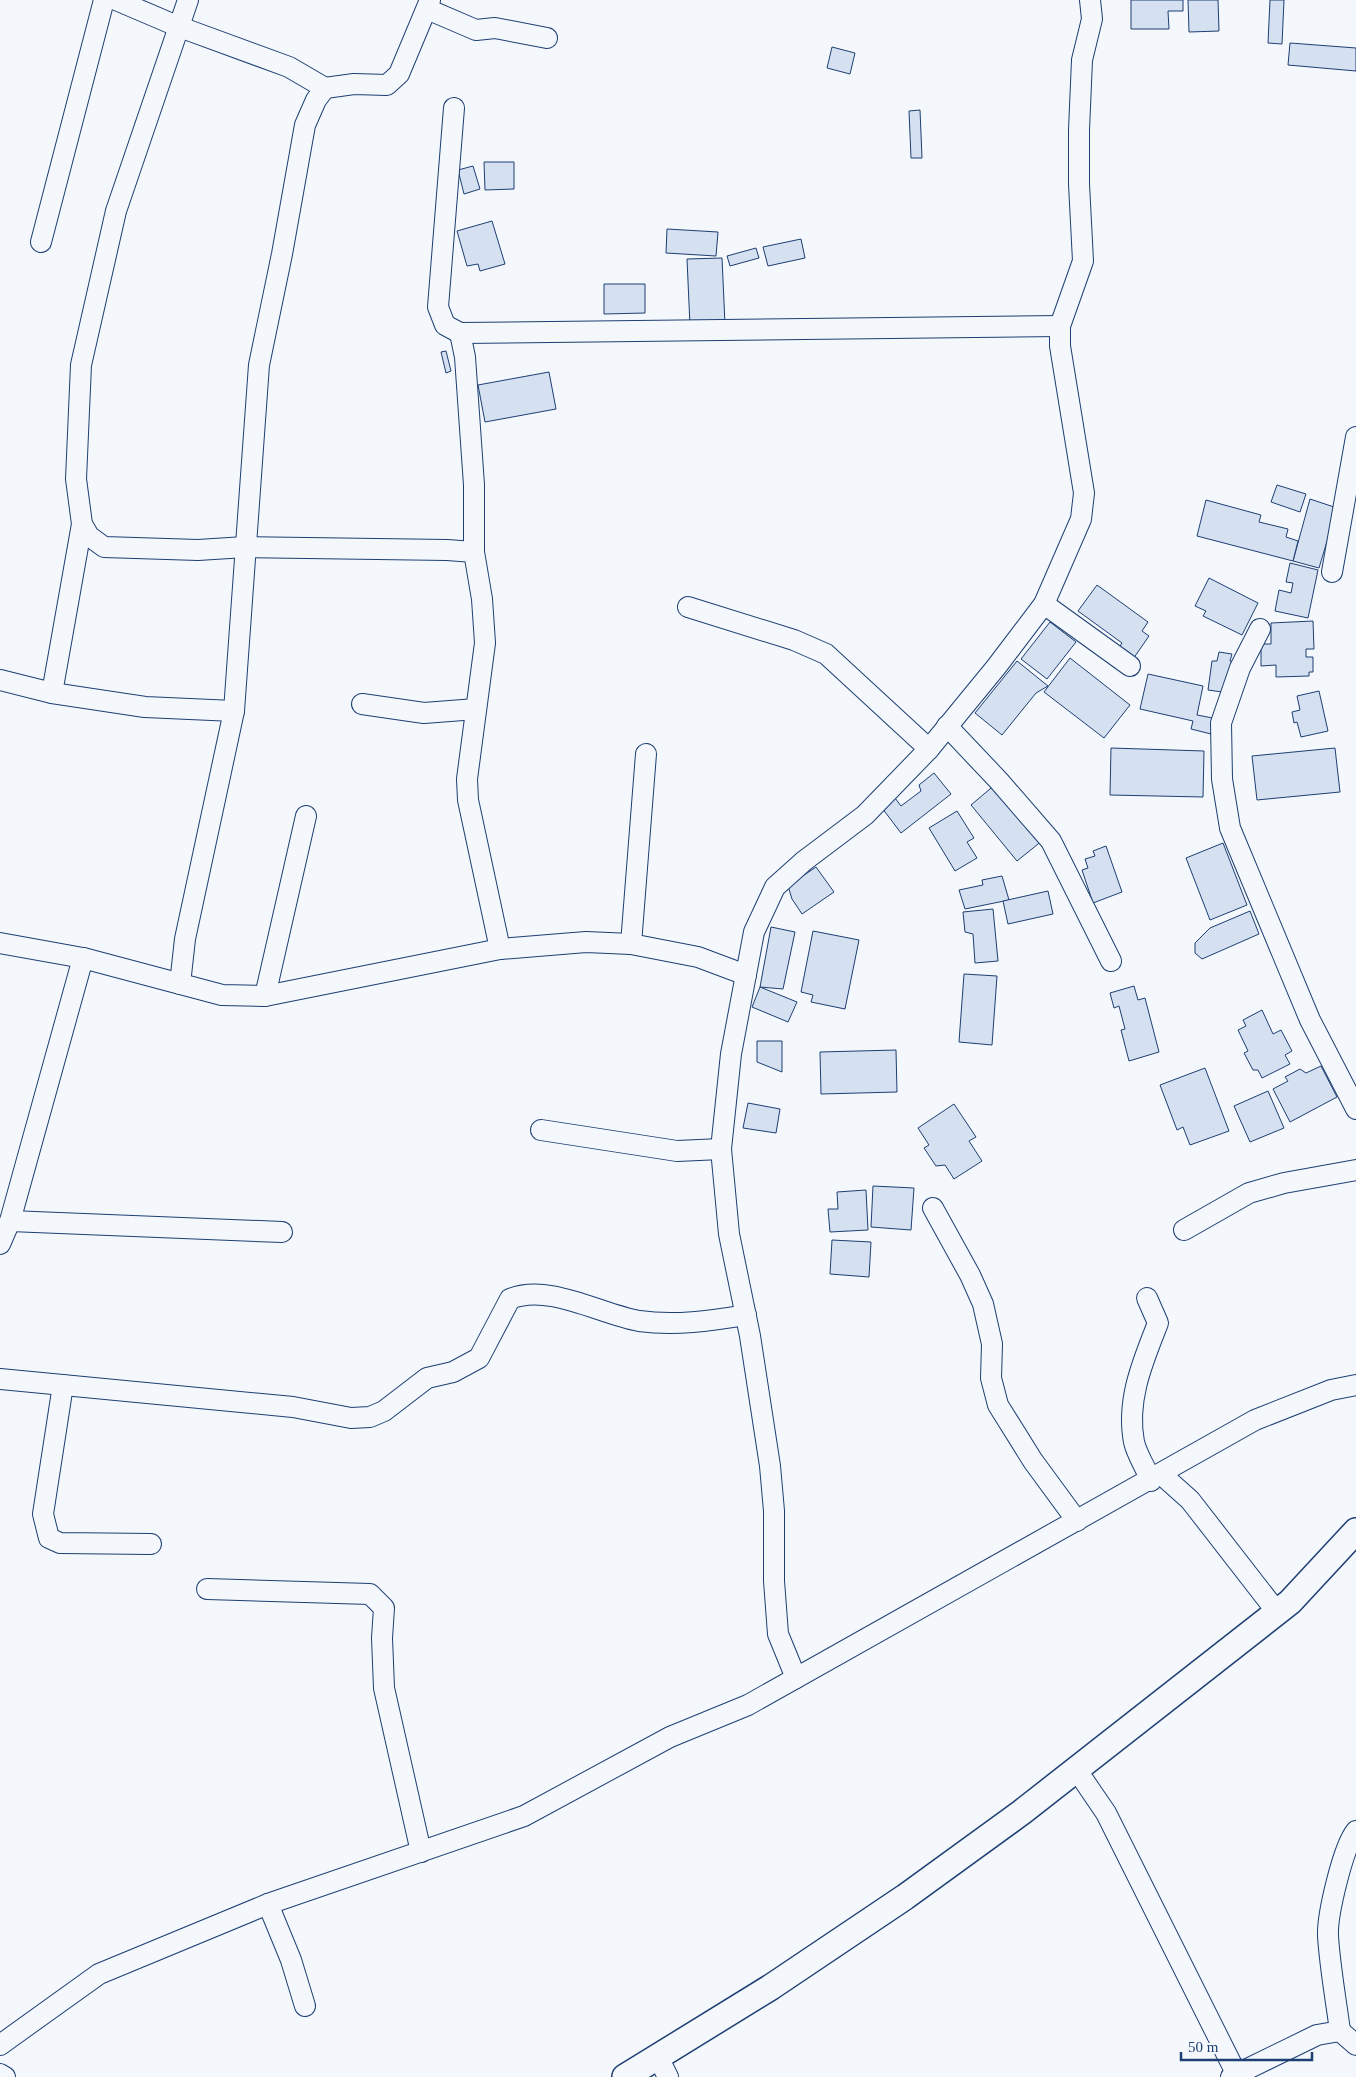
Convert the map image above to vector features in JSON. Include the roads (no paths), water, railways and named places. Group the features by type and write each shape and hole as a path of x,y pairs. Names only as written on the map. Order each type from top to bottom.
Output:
{"main road":[{"path":"625,2077 663,2067 771,1987 905,1897 1022,1812 1290,1602 1356,1531"}],"street":[{"path":"41,242 104,0"},
{"path":"116,0 177,26 289,68 325,88 354,84 386,85 399,74 429,5 476,30 495,28 546,38"},
{"path":"52,693 82,524 76,479 81,365 116,211 177,26 188,0"},
{"path":"796,1678 778,1634 774,1581 774,1512 770,1466 746,1315 729,1234 721,1149 731,1054 754,932 774,887 804,861 865,815 929,749 997,666 1044,604 1078,527 1084,493 1062,356 1060,326 1083,261 1079,184 1079,130 1082,60 1092,19 1090,0"},
{"path":"180,984 185,939 234,712 259,364 282,254 305,125 316,100 325,88"},
{"path":"454,108 438,307 445,325 460,333 1060,326"},
{"path":"460,333 465,357 474,485 474,552 482,598 485,643 466,779 468,800 500,949"},
{"path":"1332,572 1356,437"},
{"path":"82,524 90,536 104,547 198,550 245,547 474,552"},
{"path":"1044,604 1130,666"},
{"path":"688,606 794,640 826,654 929,749"},
{"path":"1260,629 1240,668 1221,723 1222,779 1230,828 1310,1020 1356,1110"},
{"path":"0,680 52,693 145,707 234,712"},
{"path":"362,704 424,713 476,709"},
{"path":"947,726 999,781 1051,841 1111,961"},
{"path":"630,944 646,754"},
{"path":"265,996 306,816"},
{"path":"0,944 83,958 222,995 265,996 500,949 586,942 630,944 698,957 746,974"},
{"path":"0,1244 10,1221 83,958"},
{"path":"541,1130 678,1151 721,1149"},
{"path":"1184,1230 1249,1193 1284,1183 1356,1170"},
{"path":"933,1208 970,1275 983,1304 992,1344 990,1378 998,1405 1033,1461 1077,1521"},
{"path":"10,1221 282,1232"},
{"path":"0,1379 293,1407 351,1418 370,1416 384,1411 427,1378 453,1372 479,1358 510,1299 519,1295 547,1295 639,1321 693,1323 746,1315"},
{"path":"1147,1298 1158,1323 1140,1368 1131,1409 1134,1443 1156,1478 1190,1500 1277,1612"},
{"path":"63,1385 43,1514 49,1538 60,1543 151,1544"},
{"path":"0,2044 99,1974 268,1904 524,1816 670,1737 748,1705 1156,1478 1255,1420 1331,1390 1356,1385"},
{"path":"207,1589 370,1594 384,1608 382,1638 384,1688 421,1852"},
{"path":"1076,1769 1106,1813 1235,2076 1317,2035 1340,2031"},
{"path":"1356,1830 1349,1840 1338,1878 1328,1934 1340,2031 1356,2045"},
{"path":"268,1904 291,1960 305,2006"},
{"path":"0,2074 5,2077"}]}
